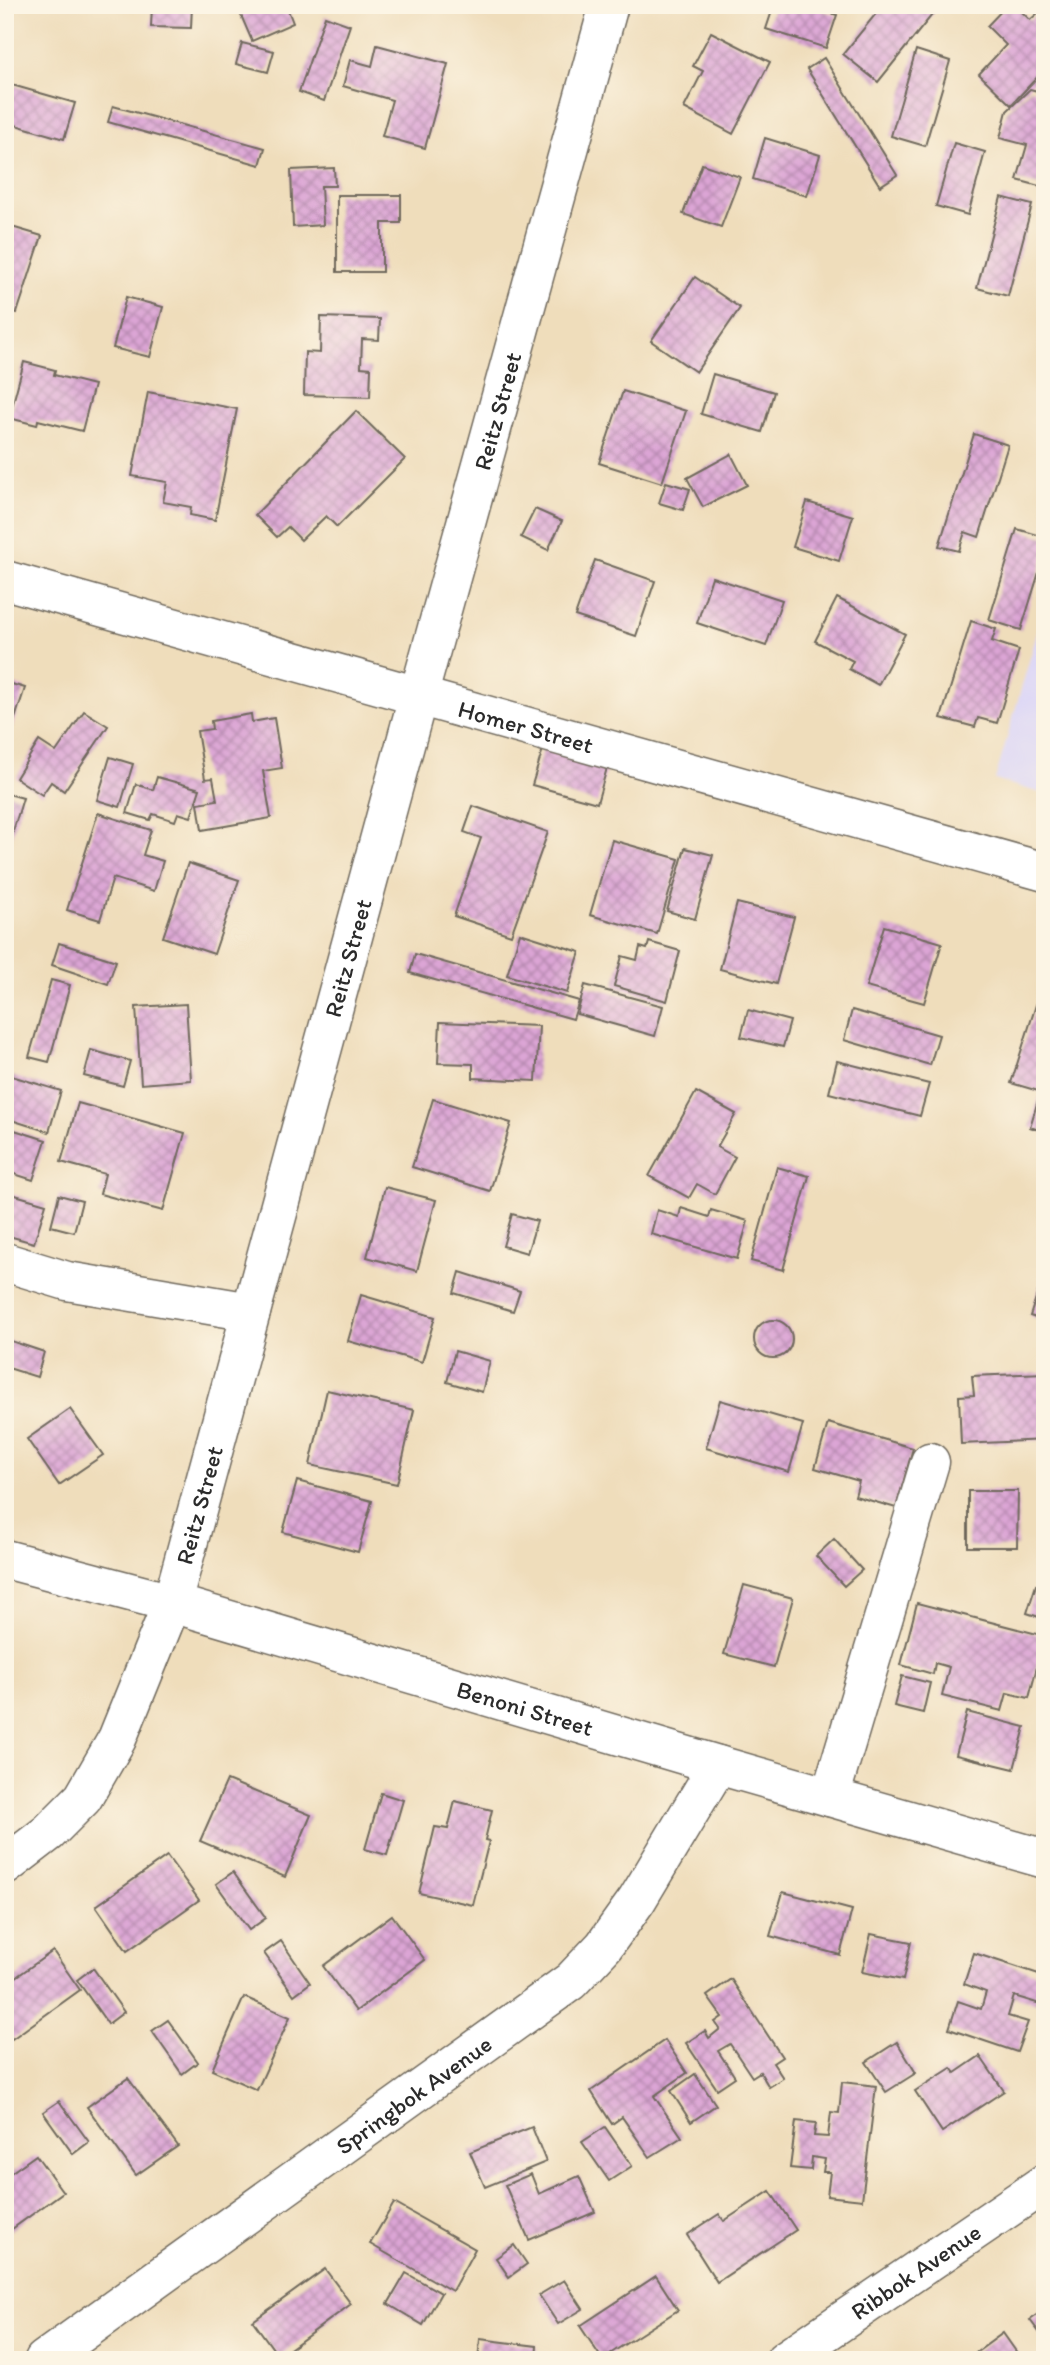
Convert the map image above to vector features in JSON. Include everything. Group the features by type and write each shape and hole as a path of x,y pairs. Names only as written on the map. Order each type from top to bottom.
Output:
{"street":[{"name":"Reitz Street","path":"5,1866 48,1833 83,1798 117,1739 172,1603 418,696 610,5"},
{"name":"Homer Street","path":"5,580 1045,872"},
{"path":"5,1262 67,1281 251,1312"},
{"path":"830,1797 930,1462"},
{"name":"Benoni Street","path":"5,1559 172,1603 1045,1859"},
{"name":"Springbok Avenue","path":"44,2360 571,1981 604,1946 637,1900 718,1765"},
{"name":"Ribbok Avenue","path":"785,2360 1045,2183"}],"shaded area":[{"path":"1045,606 1045,794 995,780"}],"building":[{"path":"152,5 192,5 191,28 151,27"},
{"path":"286,5 293,23 252,41 237,6"},
{"path":"774,5 806,5 837,15 826,48 766,29"},
{"path":"883,5 940,5 878,82 843,54"},
{"path":"1007,5 1015,5 1030,20 1039,12 1045,18 1045,69 1011,105 979,74 1006,45 987,26"},
{"path":"325,16 350,25 324,101 299,92"},
{"path":"711,32 770,62 733,134 684,108 703,71 693,66"},
{"path":"242,43 274,51 268,72 236,64"},
{"path":"377,45 448,64 425,148 382,136 392,100 343,86 350,60 372,66"},
{"path":"916,50 950,61 925,146 891,136"},
{"path":"824,58 897,175 880,186 807,69"},
{"path":"5,83 75,103 64,139 5,122"},
{"path":"1030,89 1045,93 1043,187 1017,180 1027,145 1000,138 1007,111"},
{"path":"113,106 265,148 260,165 108,122"},
{"path":"765,138 820,155 807,196 753,179"},
{"path":"954,143 985,152 968,215 936,206"},
{"path":"702,164 740,177 721,227 683,214"},
{"path":"334,168 335,186 321,186 323,225 293,227 291,170"},
{"path":"337,195 401,195 401,223 382,223 382,272 337,272"},
{"path":"1001,197 1032,205 1008,296 977,288"},
{"path":"5,225 42,236 17,313 5,309"},
{"path":"695,277 740,308 696,372 651,341"},
{"path":"126,297 163,307 150,357 113,348"},
{"path":"321,317 380,319 379,340 362,339 361,367 371,368 370,397 304,395 305,352 320,353"},
{"path":"24,362 55,370 54,375 94,385 82,431 38,420 37,425 9,418"},
{"path":"713,374 774,392 762,432 701,414"},
{"path":"623,391 686,411 662,483 599,463"},
{"path":"148,392 237,409 215,520 190,515 191,507 163,502 167,482 132,476"},
{"path":"356,411 405,459 337,527 326,516 301,540 288,527 277,537 255,515"},
{"path":"974,434 1008,445 979,537 965,532 959,551 939,546"},
{"path":"731,454 747,485 703,507 687,478"},
{"path":"666,482 690,489 683,510 659,503"},
{"path":"807,502 853,516 839,561 793,547"},
{"path":"535,509 562,521 548,550 521,537"},
{"path":"1017,529 1045,537 1045,553 1021,630 989,620"},
{"path":"595,560 655,581 636,636 575,616"},
{"path":"712,577 782,600 766,646 697,623"},
{"path":"837,598 905,634 878,685 849,669 853,661 815,641"},
{"path":"971,621 996,629 992,641 1019,650 997,723 978,718 975,727 941,718"},
{"path":"5,682 25,688 6,746 5,746"},
{"path":"84,711 108,726 64,791 51,782 42,795 16,778 39,741 56,752"},
{"path":"251,714 252,722 274,718 282,768 263,771 271,818 202,830 198,803 217,800 213,778 205,779 197,731 212,729 211,721"},
{"path":"543,749 607,768 597,803 532,785"},
{"path":"110,757 133,764 120,807 97,800"},
{"path":"157,777 200,789 191,817 178,813 175,821 153,814 150,820 127,813 136,784 153,790"},
{"path":"5,793 23,798 11,838 5,836"},
{"path":"473,806 548,832 511,935 454,916 481,838 464,832"},
{"path":"98,813 151,830 143,855 163,861 154,891 113,878 100,920 67,910"},
{"path":"612,840 679,859 657,934 590,915"},
{"path":"685,848 713,855 695,919 667,911"},
{"path":"188,863 239,880 214,954 163,937"},
{"path":"737,903 794,917 776,984 720,969"},
{"path":"884,926 942,943 924,1003 866,987"},
{"path":"520,933 580,952 567,993 507,975"},
{"path":"649,942 680,951 667,1001 614,986 622,956 637,960 640,947 647,949"},
{"path":"59,943 116,961 108,984 52,965"},
{"path":"415,954 579,1001 573,1019 410,973"},
{"path":"51,980 70,985 49,1062 29,1057"},
{"path":"1045,980 1045,1093 1011,1083"},
{"path":"585,985 663,1006 655,1036 577,1014"},
{"path":"186,1004 191,1080 141,1084 136,1007"},
{"path":"748,1010 790,1021 783,1047 741,1037"},
{"path":"852,1010 939,1035 930,1065 844,1040"},
{"path":"440,1022 539,1026 536,1081 473,1078 473,1064 438,1063"},
{"path":"91,1050 130,1061 123,1086 84,1076"},
{"path":"837,1061 929,1084 920,1116 829,1093"},
{"path":"5,1074 61,1091 49,1132 5,1118"},
{"path":"696,1092 736,1114 717,1147 735,1157 715,1194 697,1184 689,1198 649,1176"},
{"path":"1039,1097 1045,1099 1045,1132 1030,1127"},
{"path":"433,1099 511,1123 490,1191 412,1167"},
{"path":"78,1103 185,1133 163,1211 100,1194 105,1174 61,1162"},
{"path":"5,1127 46,1140 33,1180 5,1171"},
{"path":"777,1167 809,1176 783,1270 751,1261"},
{"path":"385,1187 436,1200 417,1271 367,1257"},
{"path":"5,1192 46,1204 34,1243 5,1235"},
{"path":"59,1195 82,1201 74,1232 51,1226"},
{"path":"681,1208 709,1217 711,1210 748,1221 737,1259 651,1234 657,1210 679,1217"},
{"path":"512,1214 537,1221 527,1253 503,1246"},
{"path":"1045,1270 1045,1321 1030,1316"},
{"path":"460,1272 520,1291 513,1311 454,1293"},
{"path":"361,1295 435,1317 422,1362 348,1341"},
{"path":"773,1320 787,1325 792,1339 787,1353 773,1358 759,1353 754,1339 759,1325"},
{"path":"5,1339 44,1352 37,1377 5,1367"},
{"path":"455,1351 490,1361 482,1392 447,1382"},
{"path":"1045,1373 1045,1440 961,1444 959,1396 974,1395 972,1376"},
{"path":"327,1390 414,1410 397,1484 310,1465"},
{"path":"720,1400 803,1424 789,1472 706,1448"},
{"path":"70,1409 103,1455 59,1485 27,1439"},
{"path":"828,1423 913,1448 896,1508 855,1496 859,1481 815,1468"},
{"path":"297,1481 372,1501 358,1552 283,1532"},
{"path":"968,1491 1018,1491 1017,1547 968,1547"},
{"path":"834,1539 862,1570 844,1586 816,1556"},
{"path":"744,1585 793,1598 774,1667 724,1654"},
{"path":"1036,1585 1045,1587 1045,1619 1027,1613"},
{"path":"917,1603 1045,1636 1029,1698 1007,1693 1002,1711 942,1696 949,1667 935,1663 933,1674 901,1665"},
{"path":"902,1676 930,1683 923,1713 894,1706"},
{"path":"967,1712 1025,1727 1014,1769 956,1755"},
{"path":"227,1780 311,1815 285,1877 200,1841"},
{"path":"381,1793 403,1800 387,1855 365,1849"},
{"path":"455,1801 492,1810 485,1840 489,1841 473,1905 419,1893 435,1827 448,1829"},
{"path":"167,1856 199,1900 127,1951 96,1906"},
{"path":"233,1872 266,1918 249,1930 216,1884"},
{"path":"783,1892 852,1910 840,1955 770,1936"},
{"path":"392,1915 425,1960 356,2011 323,1966"},
{"path":"871,1934 911,1942 903,1980 862,1972"},
{"path":"281,1941 310,1983 294,1995 264,1953"},
{"path":"53,1951 80,1990 12,2039 5,2030 5,1985"},
{"path":"974,1953 1045,1976 1045,1989 1040,2004 1014,1996 1008,2016 1028,2022 1017,2052 949,2029 958,2001 981,2009 986,1992 964,1984"},
{"path":"93,1968 124,2012 108,2024 77,1980"},
{"path":"731,1979 782,2057 773,2063 783,2078 769,2087 760,2072 752,2077 730,2044 718,2051 735,2077 717,2089 686,2043 705,2031 709,2038 720,2029 715,2022 722,2017 707,1996"},
{"path":"244,1997 290,2017 257,2090 212,2070"},
{"path":"168,2020 198,2062 182,2074 152,2031"},
{"path":"665,2040 687,2073 654,2096 682,2137 650,2157 622,2117 612,2124 591,2091"},
{"path":"897,2042 916,2073 886,2092 866,2062"},
{"path":"980,2056 1004,2091 942,2132 915,2091 951,2068 955,2073"},
{"path":"695,2074 716,2105 691,2122 671,2091"},
{"path":"128,2078 178,2146 136,2175 87,2107"},
{"path":"842,2082 876,2086 862,2200 827,2196 830,2172 823,2172 825,2159 812,2157 811,2170 790,2168 796,2121 816,2123 814,2136 828,2137 831,2112 839,2113"},
{"path":"59,2101 89,2142 73,2154 43,2112"},
{"path":"532,2127 546,2162 485,2187 470,2152"},
{"path":"605,2127 632,2166 609,2181 582,2142"},
{"path":"36,2155 63,2192 5,2234 5,2177"},
{"path":"531,2174 539,2194 579,2176 595,2212 529,2240 505,2185"},
{"path":"770,2191 796,2230 717,2282 687,2235 719,2214 724,2221"},
{"path":"394,2203 475,2249 452,2291 370,2244"},
{"path":"514,2245 527,2264 509,2277 496,2258"},
{"path":"325,2269 351,2304 279,2357 253,2321"},
{"path":"406,2273 441,2293 423,2325 388,2304"},
{"path":"656,2276 678,2310 602,2359 580,2326"},
{"path":"564,2280 583,2309 558,2324 539,2295"},
{"path":"1045,2310 1045,2340 1030,2320"},
{"path":"1003,2333 1022,2360 966,2360"},
{"path":"480,2339 537,2346 536,2360 478,2360"}]}
